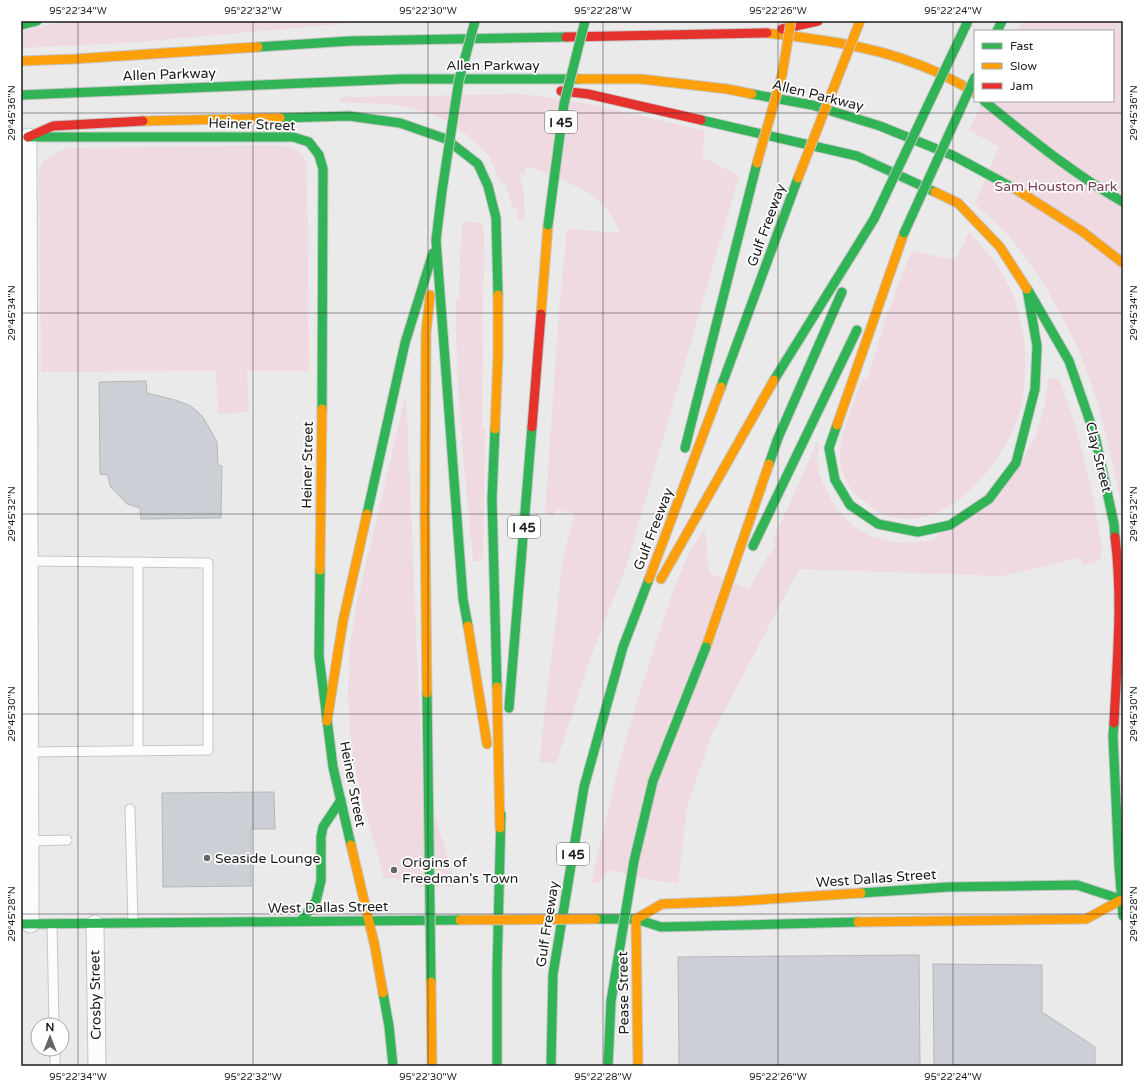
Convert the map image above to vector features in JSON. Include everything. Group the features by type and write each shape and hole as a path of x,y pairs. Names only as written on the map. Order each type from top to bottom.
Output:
{"main road":[{"path":"21,24 37,21"},
{"path":"432,1066 425,518 426,334 442,191 459,80 475,21"},
{"name":"I 45","path":"509,717 548,225 564,104 585,21"},
{"path":"683,456 757,163 778,93 786,57 791,21"},
{"name":"Allen Parkway","path":"21,60 74,59 350,41 768,33 818,21"},
{"name":"Gulf Freeway","path":"551,1066 553,974 584,787 623,647 798,178 860,21"},
{"path":"608,1066 611,1001 636,854 653,781 706,647 778,438 874,219 968,21"},
{"path":"998,30 1002,21"},
{"path":"768,33 834,41 881,51 928,67 974,92"},
{"name":"Allen Parkway","path":"21,95 402,79 641,79 727,89 820,107 880,126 954,156 1024,194 1084,232 1123,263"},
{"path":"450,79 534,88"},
{"path":"870,304 974,79"},
{"name":"Clay Street","path":"550,90 588,94 858,156 958,203 1000,247 1069,360 1095,436 1114,524 1119,568 1120,613 1118,735 1123,916"},
{"path":"985,102 1066,166 1102,191 1123,202"},
{"path":"24,137 53,126 173,120 349,116 400,123 446,139 478,164 488,186 496,218 498,259 498,356 492,499 500,828 497,972 498,1066"},
{"name":"Heiner Street","path":"24,137 293,137 309,142 319,155 323,169 319,656 333,767 375,947 393,1066"},
{"path":"623,647 772,383 874,219"},
{"path":"904,233 829,448 835,480 850,505 878,524 918,532 950,525 989,499 1016,463 1035,389 1037,346 1027,289"},
{"path":"327,720 344,621 405,343 436,240"},
{"path":"436,240 463,599 500,828"},
{"path":"750,554 863,318"},
{"path":"658,556 680,471"},
{"path":"706,647 743,568"},
{"path":"500,828 508,733"},
{"path":"301,921 316,901 322,881 321,837 323,827 341,800"},
{"name":"West Dallas Street","path":"636,919 662,904 874,896 948,887 1077,885 1122,900"},
{"name":"West Dallas Street","path":"25,924 636,919 661,926 875,917 1086,919 1122,900"},
{"name":"Pease Street","path":"636,919 638,1066"}],"street":[{"path":"24,137 29,562 25,660 29,752 29,841 25,924"},
{"name":"Crosby Street","path":"94,924 96,1066"}],"lane":[{"path":"29,562 208,562 208,750 29,752"},
{"path":"138,562 138,751"},
{"path":"130,809 133,923"},
{"path":"29,841 67,840"},
{"path":"52,924 54,1017"}],"green space":[{"path":"64,21 374,21 126,43 21,48 21,32"},
{"name":"Sam Houston Park","path":"1022,21 1123,21 1123,519 1117,483 1099,406 1077,345 1043,282 1008,234 975,204 999,147 969,130 983,102 1114,102 1114,30 1018,30"},
{"path":"518,94 542,96 589,104 705,131 702,158 711,161 739,176 626,567 591,656 556,764 539,762 563,558 574,514 556,509 553,516 545,513 559,310 567,229 621,233 610,213 590,194 572,184 534,168 526,167 524,174 520,174 524,194 525,219 518,220 516,208 513,209 505,182 501,183 489,156 472,139 446,120 422,111 398,105 341,102 340,97"},
{"path":"268,145 295,149 303,156 307,168 309,371 247,371 249,412 218,414 216,371 41,372 39,170 47,158 68,148"},
{"path":"463,222 482,223 484,234 482,428 485,429 483,561 473,561 457,365 456,300 459,300 460,256"},
{"path":"969,232 1001,272 1017,306 1025,352 1025,374 1021,406 1014,427 1003,449 989,470 971,489 952,505 930,515 907,519 884,515 858,497 845,479 840,462 840,452 844,431 863,377 867,379 887,315 910,254 915,251 953,260 957,257"},
{"path":"1059,378 1077,432 1092,492 1100,534 1102,549 1101,557 1093,563 1082,565 1081,557 1002,576 799,569 712,734 687,807 678,883 651,880 610,870 598,883 591,883 620,760 643,682 671,597 690,550 705,529 709,573 749,589 767,557 776,546 772,541 817,442 820,443 817,460 819,475 833,503 844,517 857,529 872,537 892,542 911,543 932,540 1022,461 1036,435 1044,408 1048,379"},
{"path":"406,393 422,771 456,886 419,887 394,878 384,878 359,788 351,745 348,696 350,644 357,603"}],"building":[{"path":"146,381 147,393 189,405 203,417 211,431 217,442 218,465 222,466 221,518 141,519 140,508 127,504 110,486 108,475 100,474 99,382"},
{"name":"Seaside Lounge","path":"274,792 275,829 251,829 251,886 163,887 162,793"},
{"path":"919,955 920,1066 679,1066 678,957"},
{"path":"933,964 1042,965 1042,1012 1095,1047 1095,1066 934,1066"}],"traffic: fast":[{"path":"21,25 37,21"},
{"path":"436,240 459,80 475,21"},
{"path":"548,225 564,104 585,21"},
{"path":"874,219 968,21"},
{"path":"998,30 1002,21"},
{"path":"258,47 350,41 566,37"},
{"path":"21,95 402,79 579,79"},
{"path":"904,233 974,79"},
{"path":"752,94 812,105 880,126 954,156 1017,190"},
{"path":"985,102 1069,167 1123,202"},
{"path":"280,118 349,116 400,123 446,139 478,164 488,186 496,218 498,295"},
{"path":"701,120 857,156 935,192"},
{"path":"28,137 293,137 309,142 319,155 323,169 322,409"},
{"path":"685,448 757,163"},
{"path":"721,387 798,178"},
{"path":"774,380 874,219"},
{"path":"436,240 463,599 468,626"},
{"path":"367,514 405,343 433,253"},
{"path":"837,425 829,448 835,480 850,505 878,524 918,532 950,525 989,499 1016,463 1035,389 1037,346 1027,289"},
{"path":"1028,290 1069,361 1095,436 1114,524 1115,537"},
{"path":"769,464 778,438 842,292"},
{"path":"753,546 857,330"},
{"path":"509,708 532,427"},
{"path":"495,429 492,499 497,687"},
{"path":"320,570 319,656 333,767 351,845"},
{"path":"551,1066 553,974 584,787 623,647 649,579"},
{"path":"608,1066 611,1001 634,861 653,781 706,647"},
{"path":"427,693 431,982"},
{"path":"1114,723 1113,736 1119,866 1123,916"},
{"path":"301,921 316,901 321,881 321,837 323,827 341,800"},
{"path":"497,1066 497,972 501,814"},
{"path":"861,893 948,887 1077,885 1123,900"},
{"path":"596,919 636,919 661,927 858,922"},
{"path":"21,924 460,920"},
{"path":"383,993 389,1026 393,1066"}],"traffic: slow":[{"path":"757,163 782,75 791,21"},
{"path":"798,178 860,21"},
{"path":"767,33 857,46 900,58 943,75 974,92"},
{"path":"21,61 258,47"},
{"path":"579,79 641,79 727,89 752,94"},
{"path":"143,121 280,118"},
{"path":"1017,190 1083,232 1123,263"},
{"path":"935,192 958,203 1000,247 1027,289"},
{"path":"541,314 548,225"},
{"path":"837,425 904,233"},
{"path":"425,517 426,333 430,295"},
{"path":"495,429 498,356 498,295"},
{"path":"661,579 774,380"},
{"path":"649,579 721,387"},
{"path":"320,570 322,409"},
{"path":"706,647 769,464"},
{"path":"327,721 343,621 367,514"},
{"path":"425,517 427,693"},
{"path":"468,626 487,744"},
{"path":"497,687 500,828"},
{"path":"351,845 375,947 383,993"},
{"path":"636,919 662,904 740,901 861,893"},
{"path":"858,922 1086,919 1121,900"},
{"path":"460,920 596,919"},
{"path":"636,919 638,1066"},
{"path":"431,982 432,1066"}],"traffic: jam":[{"path":"782,29 818,21"},
{"path":"566,37 767,33"},
{"path":"561,91 588,94 701,120"},
{"path":"28,137 53,126 143,121"},
{"path":"532,427 541,314"},
{"path":"1114,723 1119,607 1119,584 1115,537"}],"place":[{"name":"Seaside Lounge","path":"207,858"},
{"name":"Origins of Freedman's Town","path":"394,870"}]}
